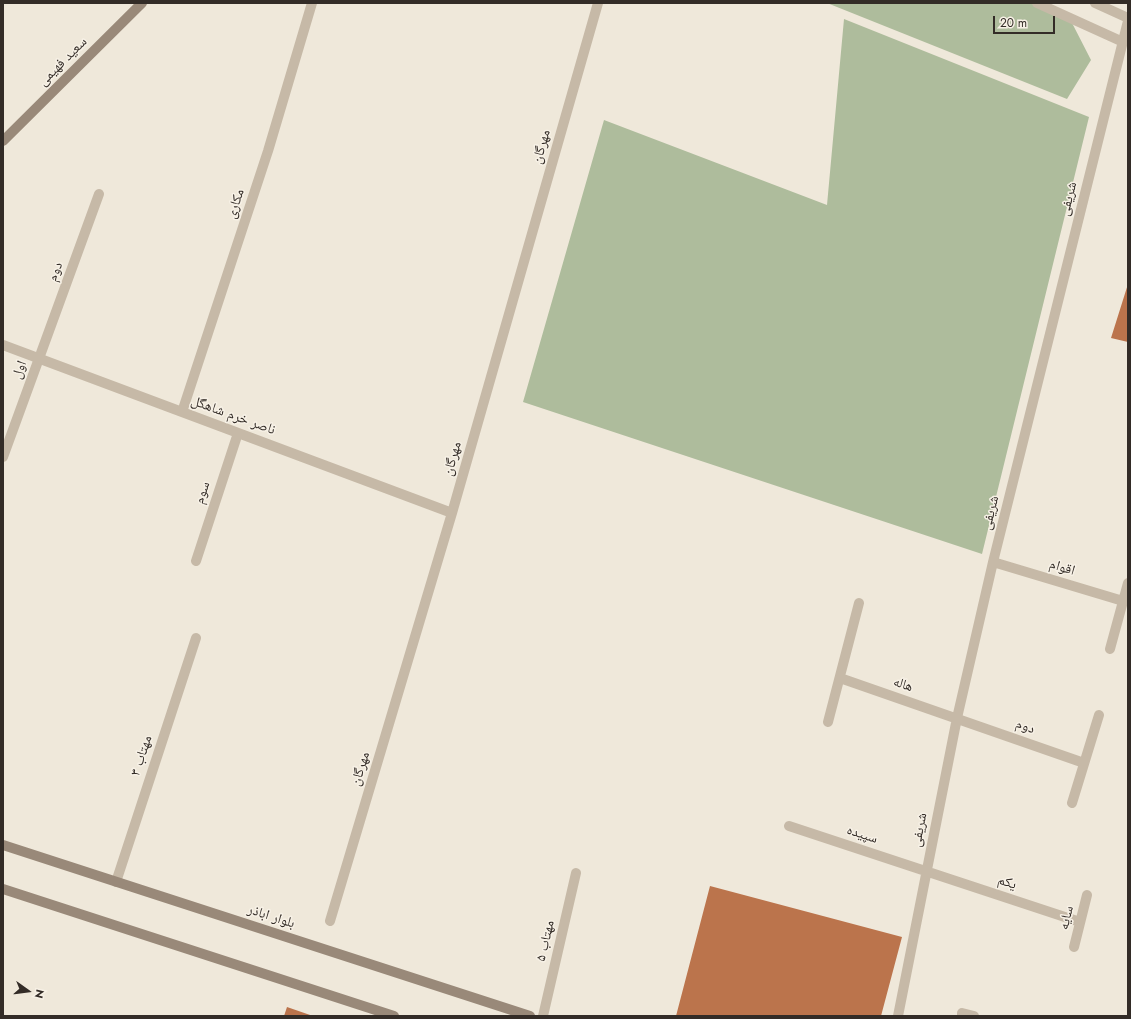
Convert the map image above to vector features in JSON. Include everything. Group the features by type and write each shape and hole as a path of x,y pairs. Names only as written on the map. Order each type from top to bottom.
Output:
{"main road":[{"name":"سعید فهیمی","path":"3,141 142,3"},
{"name":"بلوار اباذر","path":"3,845 530,1016"},
{"path":"3,889 394,1016"}],"street":[{"name":"مکاری","path":"182,412 268,151 312,3"},
{"name":"مهرگان","path":"330,921 452,513 598,3"},
{"path":"1037,3 1123,42"},
{"path":"1095,3 1128,19"},
{"name":"شریفی","path":"898,1016 956,718 993,562 1128,19"},
{"name":"دوم","path":"39,359 99,194"},
{"name":"ناصر خرم شاهگل","path":"3,346 452,513"},
{"name":"اول","path":"3,457 39,359"},
{"name":"سوم","path":"196,561 238,433"},
{"name":"اقوام","path":"993,562 1123,602"},
{"path":"1110,649 1128,583"},
{"path":"828,722 859,603"},
{"name":"مهتاب ۳","path":"116,882 196,638"},
{"name":"هاله","path":"840,678 956,718"},
{"path":"1072,803 1099,714"},
{"name":"دوم","path":"956,718 1084,762"},
{"name":"سپیده","path":"789,826 926,871"},
{"name":"یکم","path":"926,871 1080,922"},
{"name":"مهتاب ۵","path":"543,1016 576,873"},
{"name":"سایه","path":"1074,947 1087,895"},
{"path":"962,1016 962,1013 974,1016"}],"green space":[{"path":"827,3 1032,3 1071,21 1091,60 1067,99"},
{"path":"844,19 1089,117 982,554 523,402 604,120 827,205"}],"building":[{"path":"1128,284 1128,342 1111,338"},
{"path":"710,886 902,937 881,1016 676,1016"},
{"path":"287,1007 313,1016 284,1016"}]}
